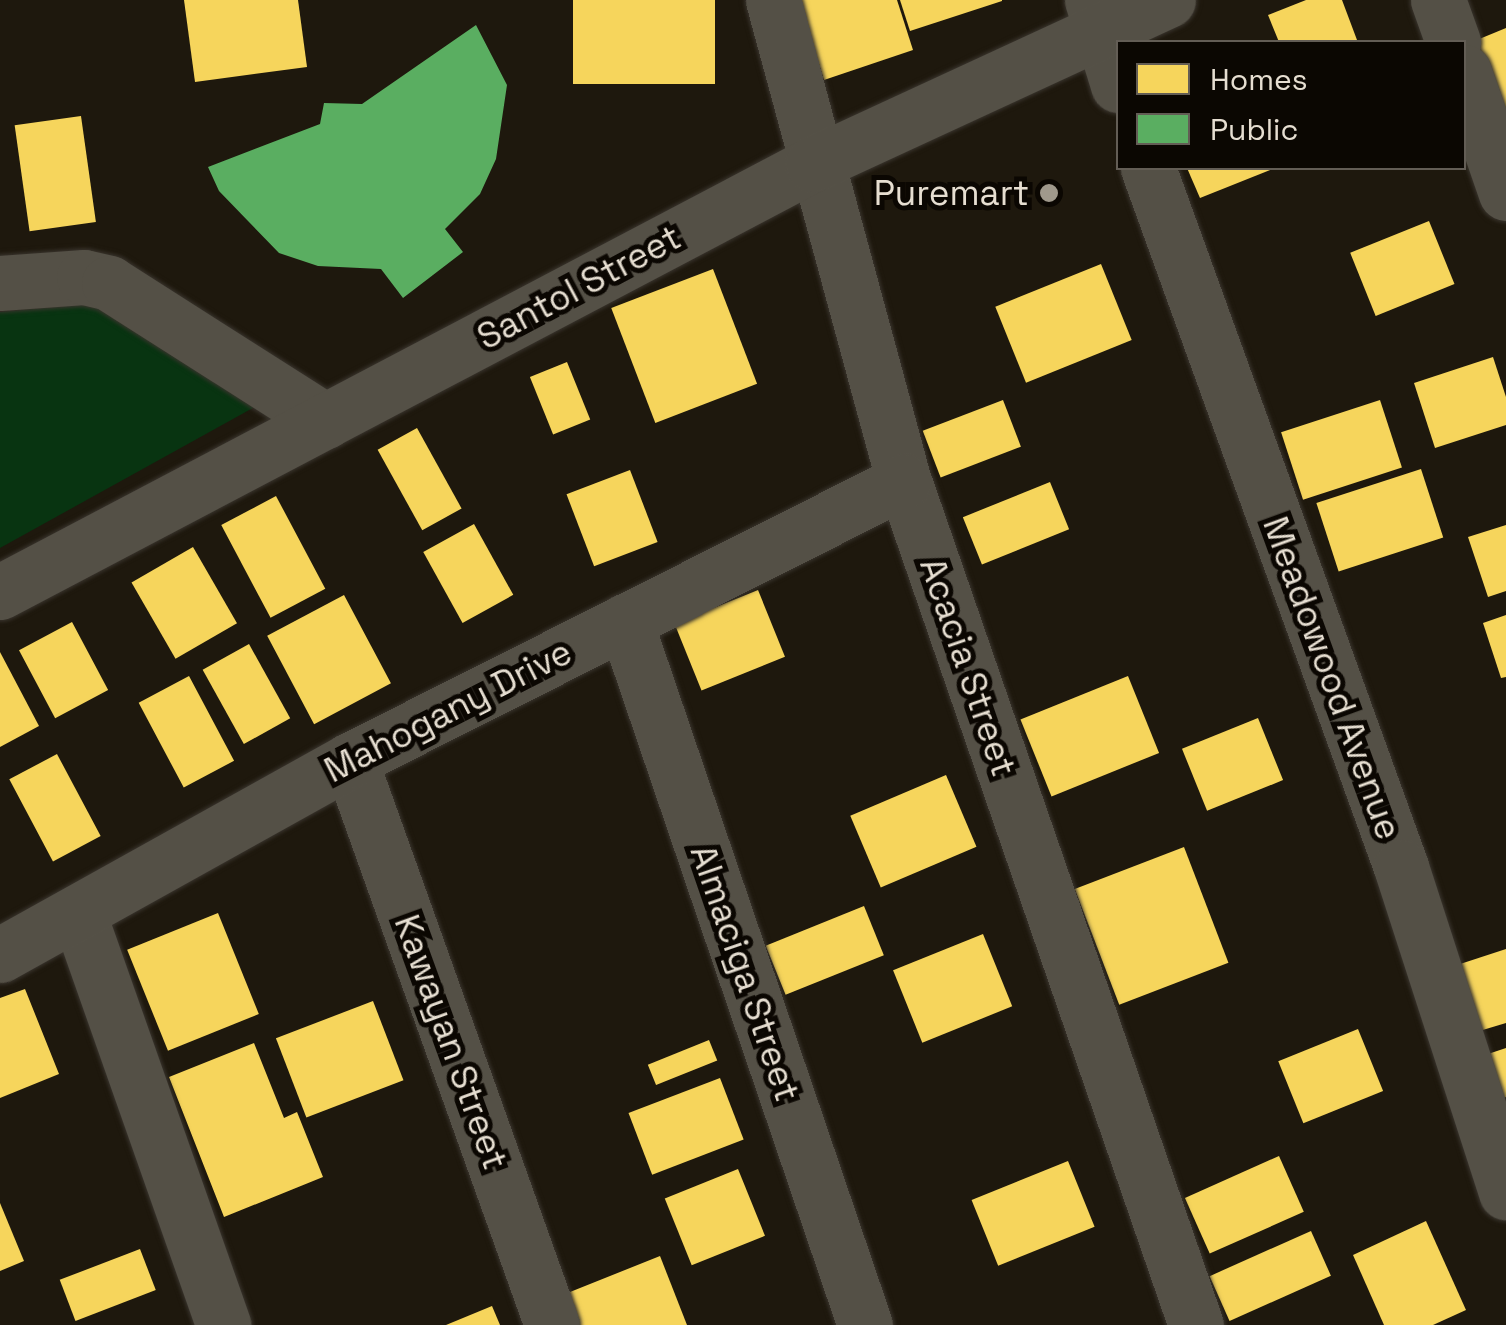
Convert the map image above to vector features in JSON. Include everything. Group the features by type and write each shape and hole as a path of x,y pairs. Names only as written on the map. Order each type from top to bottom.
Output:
{"street":[{"name":"Acacia Street","path":"773,0 813,164 904,481 1196,1325"},
{"name":"Santol Street","path":"0,592 1096,17 1168,0"},
{"path":"1438,0 1452,40"},
{"path":"1096,17 1116,79"},
{"path":"1466,77 1503,177"},
{"name":"Meadowood Avenue","path":"1149,170 1401,867 1506,1192"},
{"path":"0,283 84,277 109,283 326,421"},
{"name":"Mahogany Drive","path":"0,955 79,915 350,760 904,481"},
{"name":"Almaciga Street","path":"625,621 866,1325"},
{"name":"Kawayan Street","path":"350,760 552,1325"},
{"path":"79,915 224,1325"}],"green space":[{"path":"130,300 260,404 0,548 0,312"}],"building: Homes":[{"path":"184,0 298,0 307,67 195,82"},
{"path":"573,0 715,0 715,84 573,84"},
{"path":"799,0 897,0 913,50 824,80"},
{"path":"900,0 1002,0 1002,1 910,31"},
{"path":"1306,0 1342,0 1357,40 1278,40 1268,15"},
{"path":"1506,28 1506,128 1472,42"},
{"path":"81,116 96,222 30,231 15,125"},
{"path":"1188,170 1270,170 1200,198"},
{"path":"1429,221 1454,284 1376,316 1350,253"},
{"path":"1101,264 1132,340 1026,383 995,307"},
{"path":"713,269 757,384 655,423 611,308"},
{"path":"1493,357 1506,397 1506,425 1435,448 1414,383"},
{"path":"567,362 590,419 553,434 530,377"},
{"path":"1003,400 1021,447 941,477 923,431"},
{"path":"1380,400 1402,468 1303,500 1281,432"},
{"path":"417,428 462,508 422,530 378,450"},
{"path":"1421,469 1443,537 1339,571 1316,503"},
{"path":"630,470 658,542 594,566 567,494"},
{"path":"1050,482 1069,529 982,564 963,517"},
{"path":"276,496 325,589 271,618 221,525"},
{"path":"474,524 513,595 463,623 423,552"},
{"path":"1506,525 1506,591 1488,597 1468,537"},
{"path":"193,547 237,623 176,659 132,582"},
{"path":"758,590 785,657 702,690 675,624"},
{"path":"344,595 391,683 314,724 267,636"},
{"path":"1506,615 1506,677 1501,678 1483,623"},
{"path":"72,622 108,690 55,718 19,650"},
{"path":"249,644 290,718 244,744 203,670"},
{"path":"0,652 39,726 0,747"},
{"path":"189,676 234,761 184,788 139,703"},
{"path":"1128,676 1159,753 1052,796 1020,719"},
{"path":"1258,718 1283,780 1207,811 1182,749"},
{"path":"57,754 101,836 53,861 9,779"},
{"path":"946,775 976,847 881,887 850,816"},
{"path":"1184,847 1228,963 1119,1005 1075,889"},
{"path":"864,906 884,955 786,995 766,946"},
{"path":"218,913 259,1014 168,1051 127,950"},
{"path":"983,934 1012,1006 922,1043 893,970"},
{"path":"1506,949 1506,1023 1476,1032 1454,966"},
{"path":"25,989 59,1074 0,1098 0,998"},
{"path":"373,1001 403,1080 306,1118 276,1038"},
{"path":"1358,1029 1383,1091 1303,1123 1278,1061"},
{"path":"709,1040 717,1060 656,1085 648,1065"},
{"path":"254,1043 284,1118 297,1112 323,1177 224,1217 169,1077"},
{"path":"1506,1048 1506,1097 1496,1101 1482,1056"},
{"path":"720,1078 744,1140 652,1175 629,1113"},
{"path":"1279,1156 1304,1212 1210,1254 1185,1198"},
{"path":"1068,1161 1095,1227 998,1266 972,1200"},
{"path":"738,1169 765,1236 692,1265 665,1199"},
{"path":"0,1203 24,1261 0,1271"},
{"path":"1426,1221 1466,1310 1433,1325 1384,1325 1353,1255"},
{"path":"1311,1231 1331,1276 1230,1321 1210,1276"},
{"path":"140,1249 156,1290 75,1321 60,1280"},
{"path":"660,1256 687,1325 571,1325 560,1296"},
{"path":"492,1306 500,1325 446,1325"}],"building: Public":[{"path":"476,25 507,85 496,159 480,194 445,229 463,252 403,298 381,269 318,266 279,253 219,191 208,167 320,124 324,103 362,104"}],"place":[{"name":"Puremart","path":"1049,193"}]}
